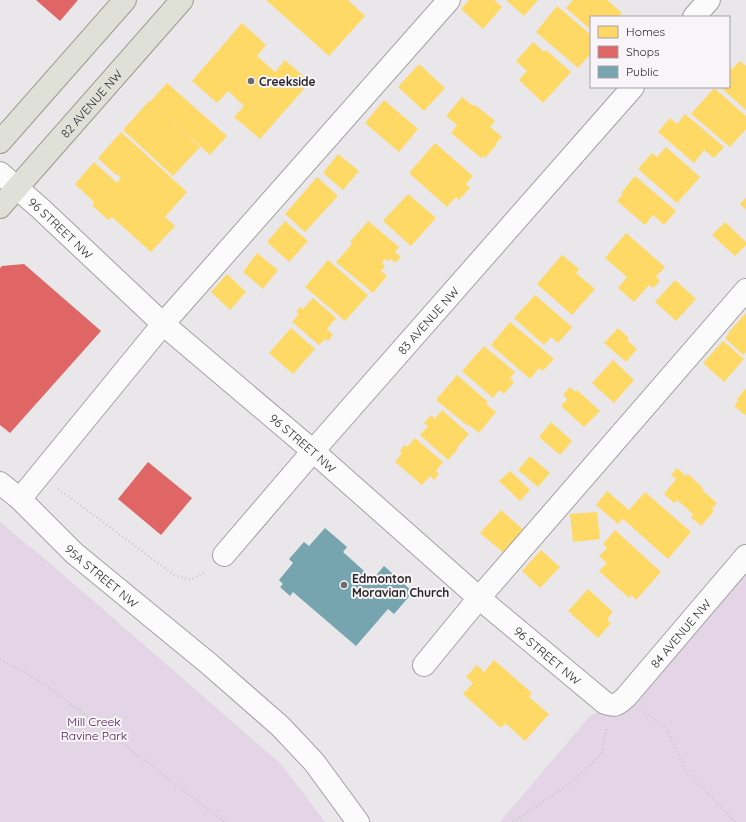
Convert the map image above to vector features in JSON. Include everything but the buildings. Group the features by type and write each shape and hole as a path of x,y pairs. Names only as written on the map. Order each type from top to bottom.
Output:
{"main road":[{"path":"0,142 125,0"},
{"name":"82 AVENUE NW","path":"0,207 182,0"}],"street":[{"path":"20,499 163,324 449,0"},
{"path":"695,16 709,0"},
{"name":"83 AVENUE NW","path":"224,555 313,451 632,88"},
{"name":"96 STREET NW","path":"0,173 163,324 313,451 479,598 604,703 619,701"},
{"path":"424,665 479,598 746,290"},
{"name":"95A STREET NW","path":"0,483 20,499 74,553 208,663 280,726 314,762 358,822"},
{"name":"84 AVENUE NW","path":"619,701 746,556"}],"path":[{"path":"56,488 174,575 191,580 208,570 224,555"},
{"path":"0,659 28,674 51,689 225,822"},
{"path":"619,701 666,729 685,770 735,822"},
{"path":"512,822 573,782 601,754"}],"green space":[{"name":"Mill Creek Ravine Park","path":"0,522 59,571 281,764 325,822 0,822"},
{"path":"746,553 746,822 500,822 590,716 612,706"}],"place":[{"name":"Creekside","path":"251,81"},
{"name":"Edmonton Moravian Church","path":"344,585"}]}
